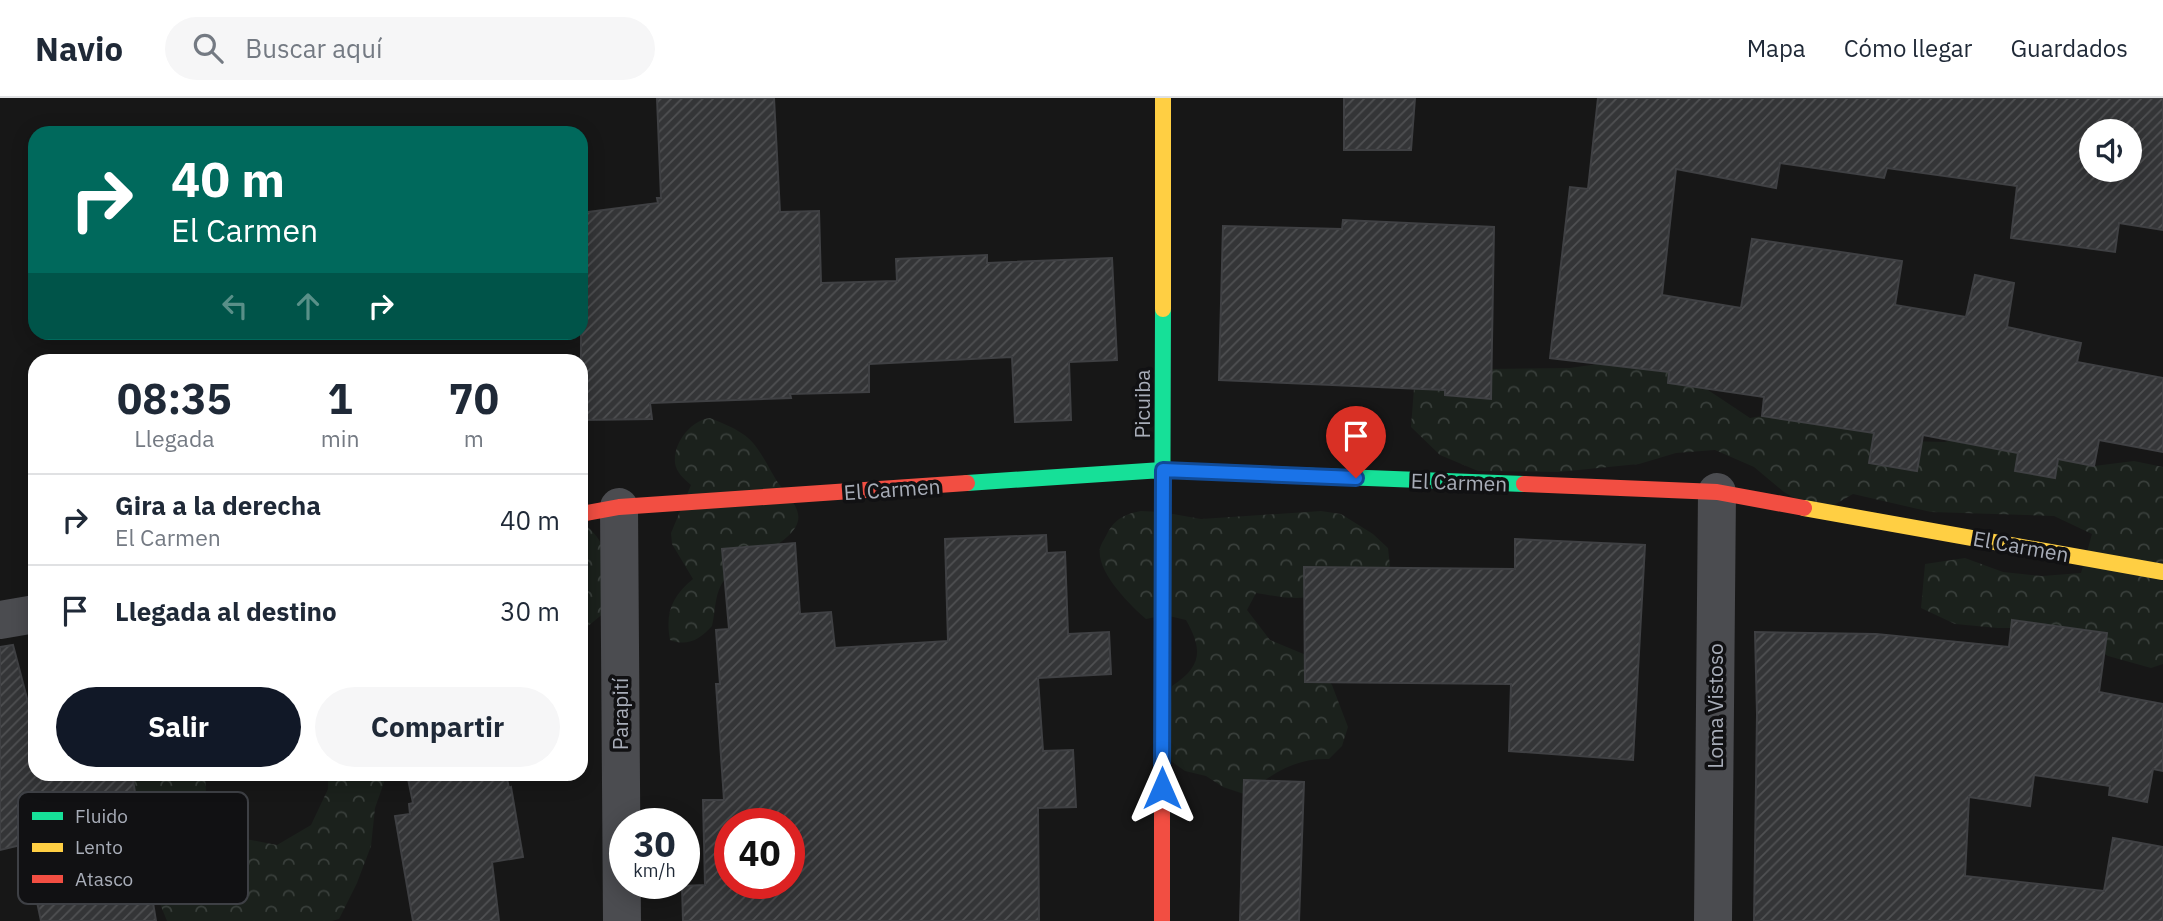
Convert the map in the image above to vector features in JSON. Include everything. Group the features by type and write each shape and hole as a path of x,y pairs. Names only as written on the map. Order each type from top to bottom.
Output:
{"street":[{"name":"Picuiba","path":"1161,921 1163,98"},
{"name":"El Carmen","path":"588,513 619,507 1163,470 1717,492 2163,572"},
{"name":"Loma Vistoso","path":"1713,921 1717,492"},
{"name":"Parapití","path":"619,507 622,921"},
{"path":"0,620 28,615"}],"green space":[{"path":"1653,356 1750,418 1799,402 1905,441 1945,442 1981,427 2058,459 2094,466 2134,461 2163,467 2163,664 2151,668 2108,656 2075,637 2037,628 1955,624 1921,608 1925,564 1965,558 2003,572 2042,576 2081,573 2092,534 2054,516 1931,512 1853,494 1820,513 1784,492 1754,467 1715,450 1676,453 1639,464 1558,472 1478,471 1440,455 1411,427 1414,388 1489,369 1570,368"},
{"path":"710,418 735,429 756,446 794,504 798,514 797,524 781,542 725,579 717,596 712,626 693,641 682,643 670,640 670,613 675,599 693,579 672,544 671,533 691,485 677,469 675,455 680,440 690,428"},
{"path":"1141,511 1201,519 1321,511 1341,514 1373,534 1388,548 1390,566 1370,579 1333,592 1307,597 1256,593 1247,610 1270,640 1306,655 1332,685 1348,727 1342,746 1329,759 1294,764 1244,794 1223,787 1206,776 1185,771 1168,759 1172,686 1189,671 1197,657 1192,631 1186,620 1165,615 1146,619 1116,587 1100,557 1101,546 1117,520"},
{"path":"588,527 598,538 608,557 617,602 588,626"},
{"path":"116,781 205,781 206,792 115,792"},
{"path":"328,781 385,781 375,808 371,846 339,919 167,921 160,904 248,904 248,839 277,845 311,825 328,789"}],"building":[{"path":"657,98 774,98 780,212 819,211 821,283 897,281 896,259 987,255 987,263 1112,258 1117,360 1069,362 1071,420 1015,422 1012,357 869,364 869,392 650,403 652,419 588,420 588,354 581,354 581,340 588,340 588,212 658,203 657,198 661,198"},
{"path":"1344,98 1415,98 1411,150 1344,150"},
{"path":"1598,98 2163,98 2163,230 2119,223 2115,252 2011,238 2017,186 1887,168 1884,178 1780,163 1776,188 1676,169 1662,295 1741,308 1752,239 1902,261 1895,305 1966,317 1975,275 2014,283 2007,327 2081,343 2077,362 2163,378 2163,452 2099,440 2094,466 2058,459 2055,478 2015,471 2018,453 1923,435 1917,471 1869,463 1874,433 1762,416 1764,397 1668,383 1669,372 1550,358 1570,187 1588,189"},
{"path":"1343,220 1494,227 1491,399 1445,395 1445,390 1219,380 1223,226 1342,229"},
{"path":"1046,535 1047,553 1065,552 1068,634 1109,632 1111,674 1038,678 1043,751 1073,750 1076,807 1038,808 1039,921 683,921 682,899 700,899 700,885 705,885 703,800 724,800 716,684 720,684 716,630 729,629 722,549 795,543 800,614 831,612 835,648 948,641 945,539"},
{"path":"1515,539 1645,545 1633,760 1509,751 1511,684 1305,682 1304,567 1515,569"},
{"path":"2012,620 2107,633 2099,692 2163,704 2163,771 2153,769 2147,802 2109,795 2110,786 2034,775 2030,806 1969,797 1965,876 2104,891 2113,838 2163,847 2163,921 1754,921 1757,714 1755,632 1876,634 2009,647"},
{"path":"13,645 28,702 28,781 133,781 135,792 18,792 18,846 0,850 0,647"},
{"path":"1244,780 1304,782 1299,921 1240,921"},
{"path":"408,781 508,781 509,788 511,787 523,857 492,862 499,921 413,921 395,816 410,814 409,804 413,803"},
{"path":"37,904 153,904 156,921 41,921"}],"traffic: fast":[{"path":"1162,610 1163,309"},
{"path":"967,483 1162,470 1524,484"}],"traffic: slow":[{"path":"1163,98 1163,309"},
{"path":"1804,508 2163,572"}],"traffic: jam":[{"path":"588,513 619,507 967,483"},
{"path":"1524,484 1717,492 1804,508"},
{"path":"1162,610 1162,921"}],"route":[{"path":"1162,788 1163,470 1356,478"}]}
